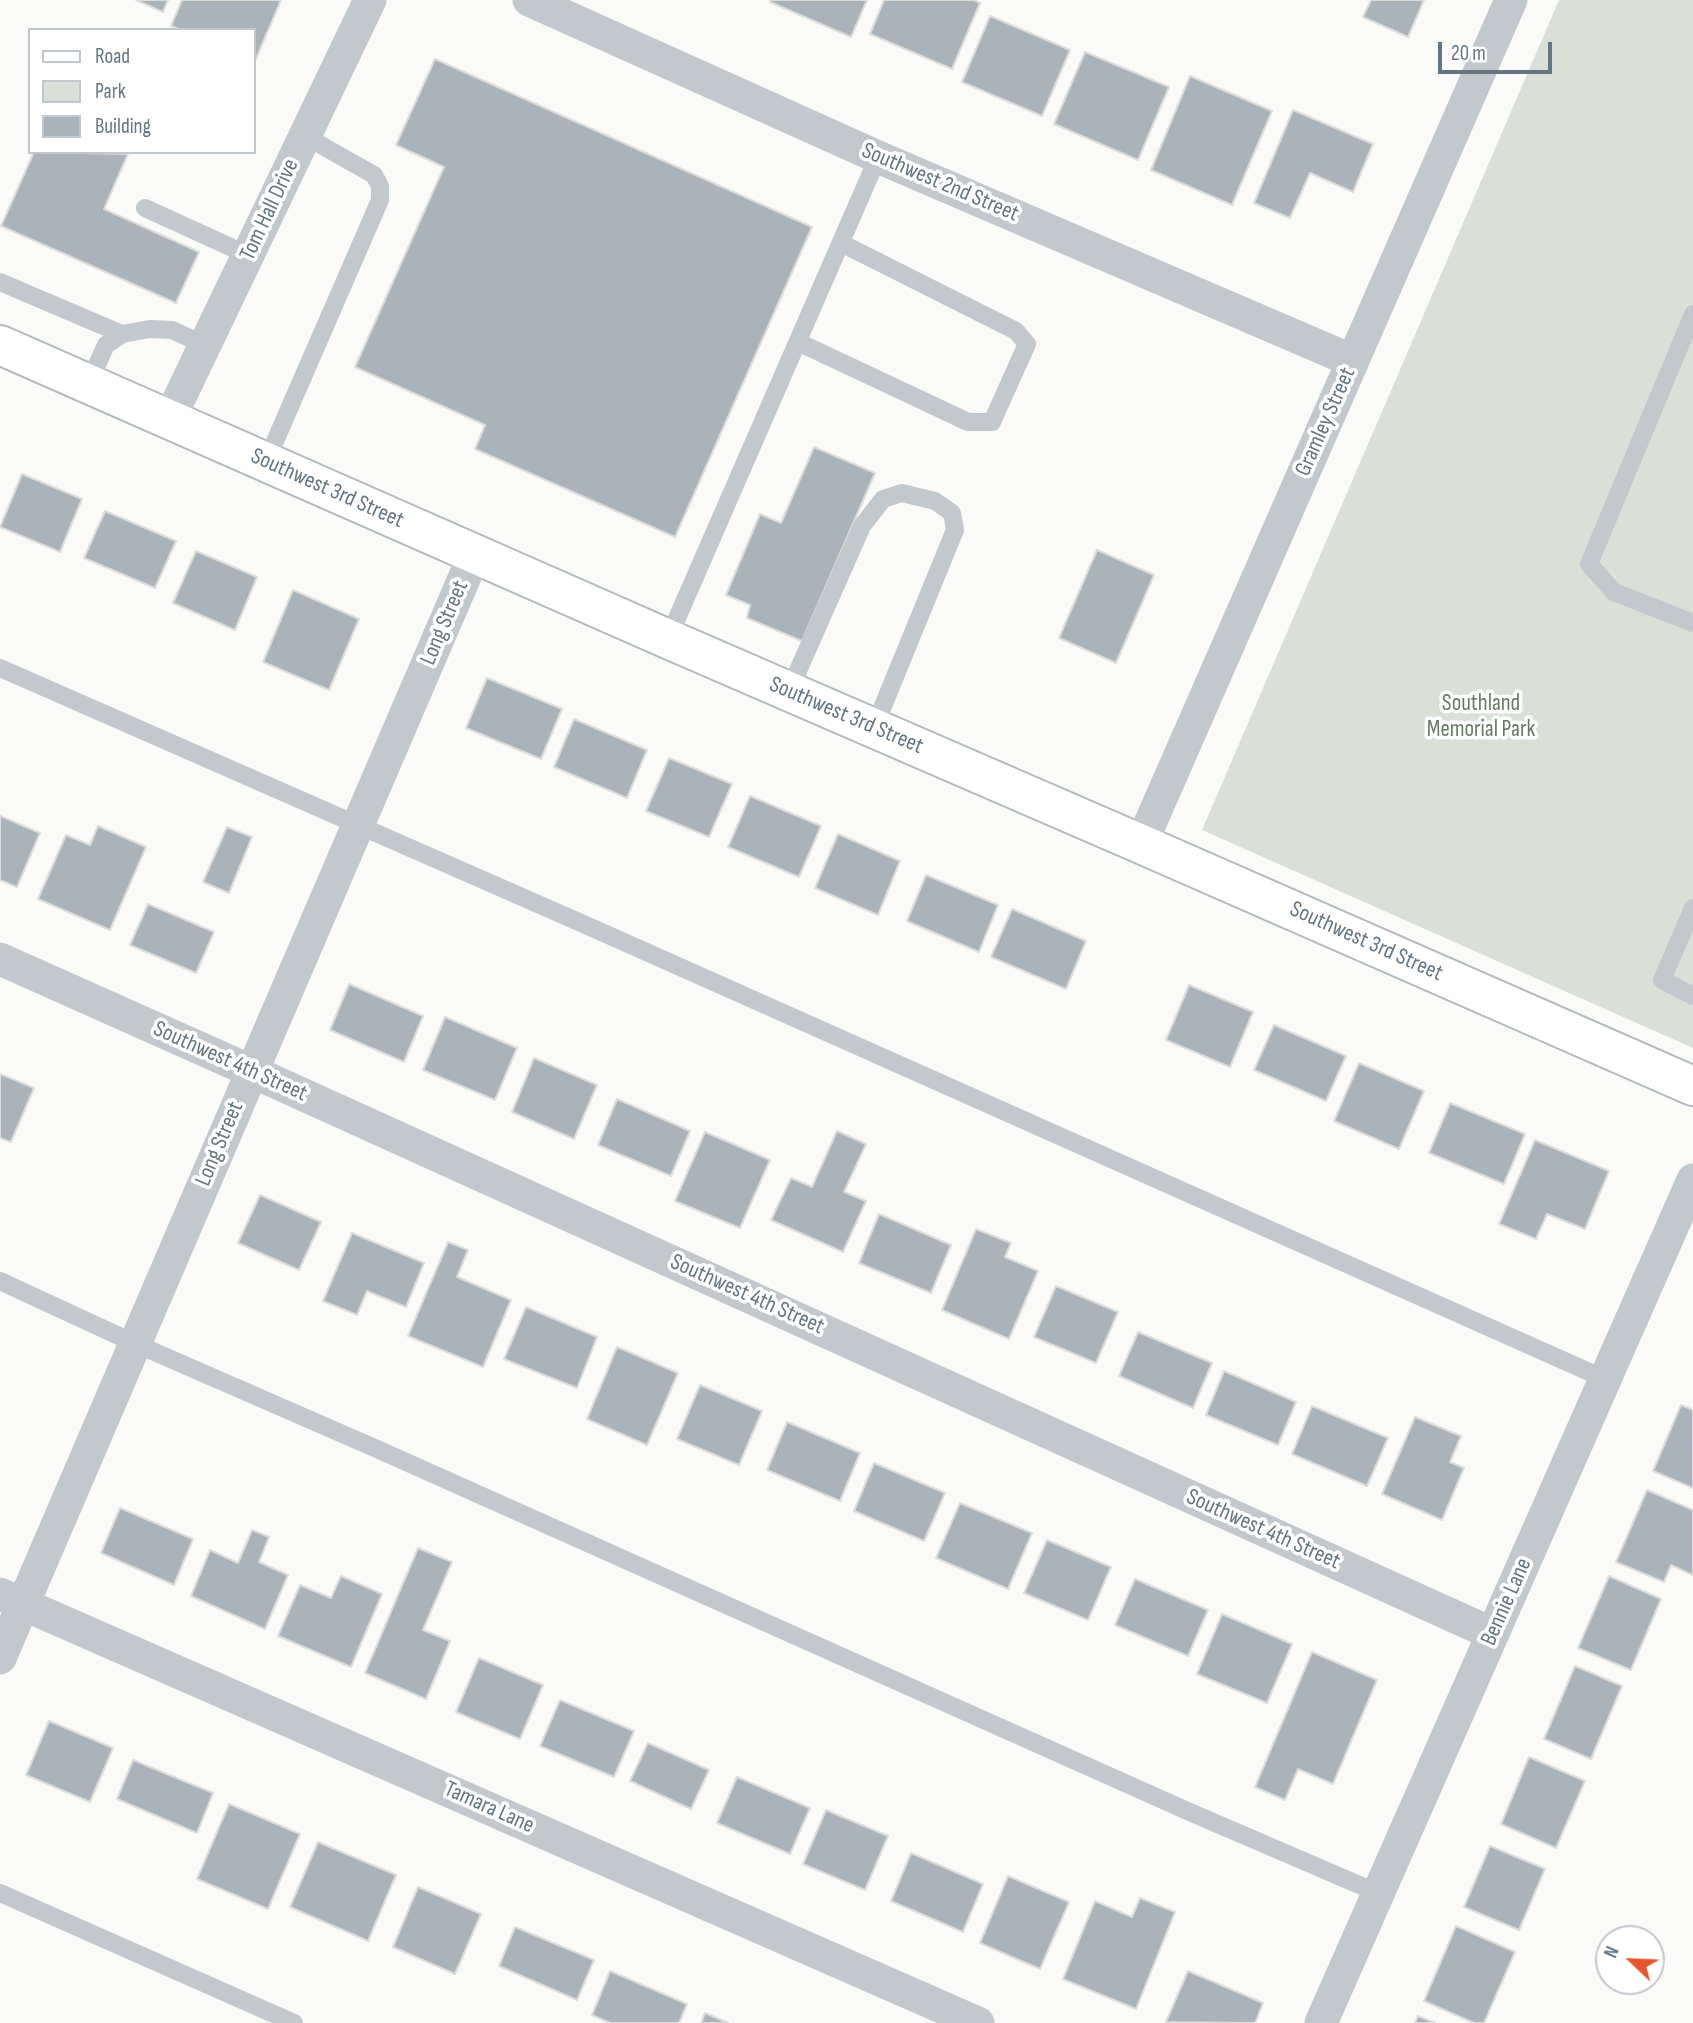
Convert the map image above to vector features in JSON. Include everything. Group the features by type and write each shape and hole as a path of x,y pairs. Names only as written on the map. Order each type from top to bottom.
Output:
{"street":[{"name":"Tom Hall Drive","path":"169,420 370,0"},
{"name":"Southwest 2nd Street","path":"529,0 878,157 1353,361"},
{"name":"Gramley Street","path":"1141,844 1511,0"},
{"name":"Southwest 3rd Street","path":"0,345 1693,1086"},
{"name":"Long Street","path":"0,1658 12,1599 134,1343 475,553"},
{"name":"Southwest 4th Street","path":"0,959 251,1070 1493,1634"},
{"name":"Bennie Lane","path":"1321,2023 1693,1180"},
{"name":"Tamara Lane","path":"12,1599 978,2023"}],"lane":[{"path":"266,462 380,200 380,186 374,175 305,136"},
{"path":"668,639 878,157"},
{"path":"145,208 248,255"},
{"path":"798,342 968,422 992,422 1027,344 1016,331 841,243"},
{"path":"0,282 122,334"},
{"path":"1693,314 1589,564 1614,592 1693,623"},
{"path":"88,384 106,345 122,334 150,329 172,330 205,345"},
{"path":"789,691 862,526 883,499 902,493 935,501 952,513 955,530 874,728"},
{"path":"0,668 588,926 1605,1379"},
{"path":"1693,908 1662,980 1693,996"},
{"path":"0,1281 1192,1813 1378,1893"},
{"path":"0,1893 294,2023"}],"green space":[{"name":"Southland Memorial Park","path":"1559,0 1693,0 1693,1048 1202,830"}],"building":[{"path":"136,0 168,0 163,12"},
{"path":"182,0 281,0 256,59 256,28 171,26"},
{"path":"867,0 851,37 770,2"},
{"path":"884,0 974,0 980,3 952,69 870,34"},
{"path":"1371,0 1424,0 1408,37 1363,17"},
{"path":"990,16 1070,50 1042,116 962,82"},
{"path":"1085,52 1169,87 1138,160 1054,124"},
{"path":"435,59 812,227 675,537 475,449 485,425 355,367 444,167 396,145"},
{"path":"1190,76 1272,111 1232,205 1151,170"},
{"path":"1293,110 1373,144 1353,192 1310,173 1290,218 1254,203"},
{"path":"33,154 128,154 104,209 199,252 176,303 1,226"},
{"path":"814,447 875,473 802,641 747,618 750,605 726,595 760,514 781,523"},
{"path":"22,474 82,499 60,552 0,527"},
{"path":"105,511 176,541 155,588 84,558"},
{"path":"1097,550 1154,575 1116,663 1059,638"},
{"path":"196,551 257,577 235,630 173,603"},
{"path":"293,590 359,619 329,690 263,662"},
{"path":"487,678 562,709 541,759 466,728"},
{"path":"574,719 647,750 627,798 554,767"},
{"path":"669,758 732,784 709,837 646,811"},
{"path":"750,796 821,826 799,877 728,847"},
{"path":"0,816 40,833 17,887 0,880"},
{"path":"98,826 146,847 110,930 38,899 66,835 90,845"},
{"path":"227,827 252,837 229,893 203,882"},
{"path":"838,834 900,861 878,915 815,888"},
{"path":"926,875 998,905 979,952 907,921"},
{"path":"148,904 214,932 196,973 130,945"},
{"path":"1012,909 1086,941 1066,989 991,957"},
{"path":"349,984 423,1016 404,1062 330,1030"},
{"path":"1189,985 1253,1012 1230,1067 1166,1040"},
{"path":"445,1017 517,1048 495,1100 423,1070"},
{"path":"1274,1025 1346,1056 1326,1101 1254,1070"},
{"path":"534,1058 597,1085 574,1139 512,1112"},
{"path":"1359,1063 1424,1091 1399,1149 1334,1121"},
{"path":"0,1074 34,1088 11,1142 0,1138"},
{"path":"617,1099 690,1131 671,1176 598,1145"},
{"path":"1450,1103 1525,1134 1504,1184 1429,1153"},
{"path":"837,1131 866,1144 844,1192 866,1201 843,1252 771,1220 791,1178 812,1187"},
{"path":"705,1132 770,1160 740,1228 675,1201"},
{"path":"1535,1140 1609,1171 1585,1229 1547,1214 1536,1239 1499,1224"},
{"path":"260,1195 321,1222 299,1270 238,1243"},
{"path":"879,1214 951,1245 931,1293 859,1263"},
{"path":"976,1229 1011,1243 1005,1257 1038,1271 1009,1339 942,1310"},
{"path":"352,1233 424,1263 406,1307 367,1291 357,1315 323,1301"},
{"path":"448,1242 468,1250 457,1277 511,1300 483,1367 408,1336"},
{"path":"1056,1286 1118,1312 1096,1363 1034,1337"},
{"path":"526,1307 597,1337 577,1388 504,1359"},
{"path":"1138,1332 1212,1363 1193,1408 1119,1376"},
{"path":"617,1347 678,1373 647,1445 587,1419"},
{"path":"1224,1371 1296,1402 1278,1445 1206,1415"},
{"path":"700,1385 762,1411 739,1465 677,1439"},
{"path":"1681,1405 1693,1410 1693,1488 1653,1471"},
{"path":"1312,1406 1388,1438 1367,1486 1292,1454"},
{"path":"1415,1417 1461,1436 1450,1462 1464,1468 1442,1520 1382,1494"},
{"path":"787,1422 860,1453 840,1501 767,1470"},
{"path":"874,1463 945,1493 924,1541 854,1511"},
{"path":"1647,1490 1693,1510 1693,1575 1671,1565 1664,1582 1616,1562"},
{"path":"960,1503 1032,1533 1008,1589 936,1558"},
{"path":"120,1508 193,1539 174,1585 101,1553"},
{"path":"252,1530 269,1537 259,1562 288,1575 265,1629 191,1596 210,1550 238,1563"},
{"path":"1047,1540 1111,1567 1088,1620 1024,1593"},
{"path":"418,1548 452,1562 423,1630 450,1641 426,1699 365,1673"},
{"path":"341,1576 382,1594 351,1667 278,1636 300,1585 331,1598"},
{"path":"1609,1576 1661,1599 1631,1670 1578,1648"},
{"path":"1135,1579 1208,1610 1188,1656 1115,1625"},
{"path":"1222,1614 1292,1644 1267,1703 1197,1674"},
{"path":"1312,1652 1377,1680 1333,1784 1298,1769 1285,1800 1255,1787"},
{"path":"479,1658 543,1685 520,1739 456,1712"},
{"path":"1575,1666 1622,1686 1591,1759 1544,1739"},
{"path":"560,1700 634,1731 614,1777 540,1746"},
{"path":"49,1721 113,1748 90,1802 26,1775"},
{"path":"648,1743 709,1770 691,1809 630,1781"},
{"path":"1529,1757 1585,1781 1556,1848 1501,1824"},
{"path":"133,1760 213,1793 197,1833 117,1799"},
{"path":"737,1777 810,1808 790,1854 717,1823"},
{"path":"229,1804 300,1834 268,1909 197,1879"},
{"path":"826,1810 888,1836 865,1890 803,1864"},
{"path":"318,1842 396,1875 368,1941 290,1907"},
{"path":"1490,1846 1545,1869 1519,1930 1464,1907"},
{"path":"911,1853 983,1884 963,1932 891,1901"},
{"path":"1008,1876 1069,1902 1040,1969 980,1943"},
{"path":"418,1887 481,1914 455,1974 393,1947"},
{"path":"1140,1898 1175,1912 1136,2009 1063,1979 1095,1901 1132,1917"},
{"path":"1456,1926 1515,1952 1484,2023 1474,2023 1424,2001"},
{"path":"515,1927 594,1960 577,2000 499,1966"},
{"path":"610,1971 687,2004 679,2023 610,2023 592,2015"},
{"path":"1188,1971 1263,2003 1255,2023 1166,2022"},
{"path":"705,2013 728,2023 701,2023"},
{"path":"1418,2016 1435,2023 1415,2023"}]}
